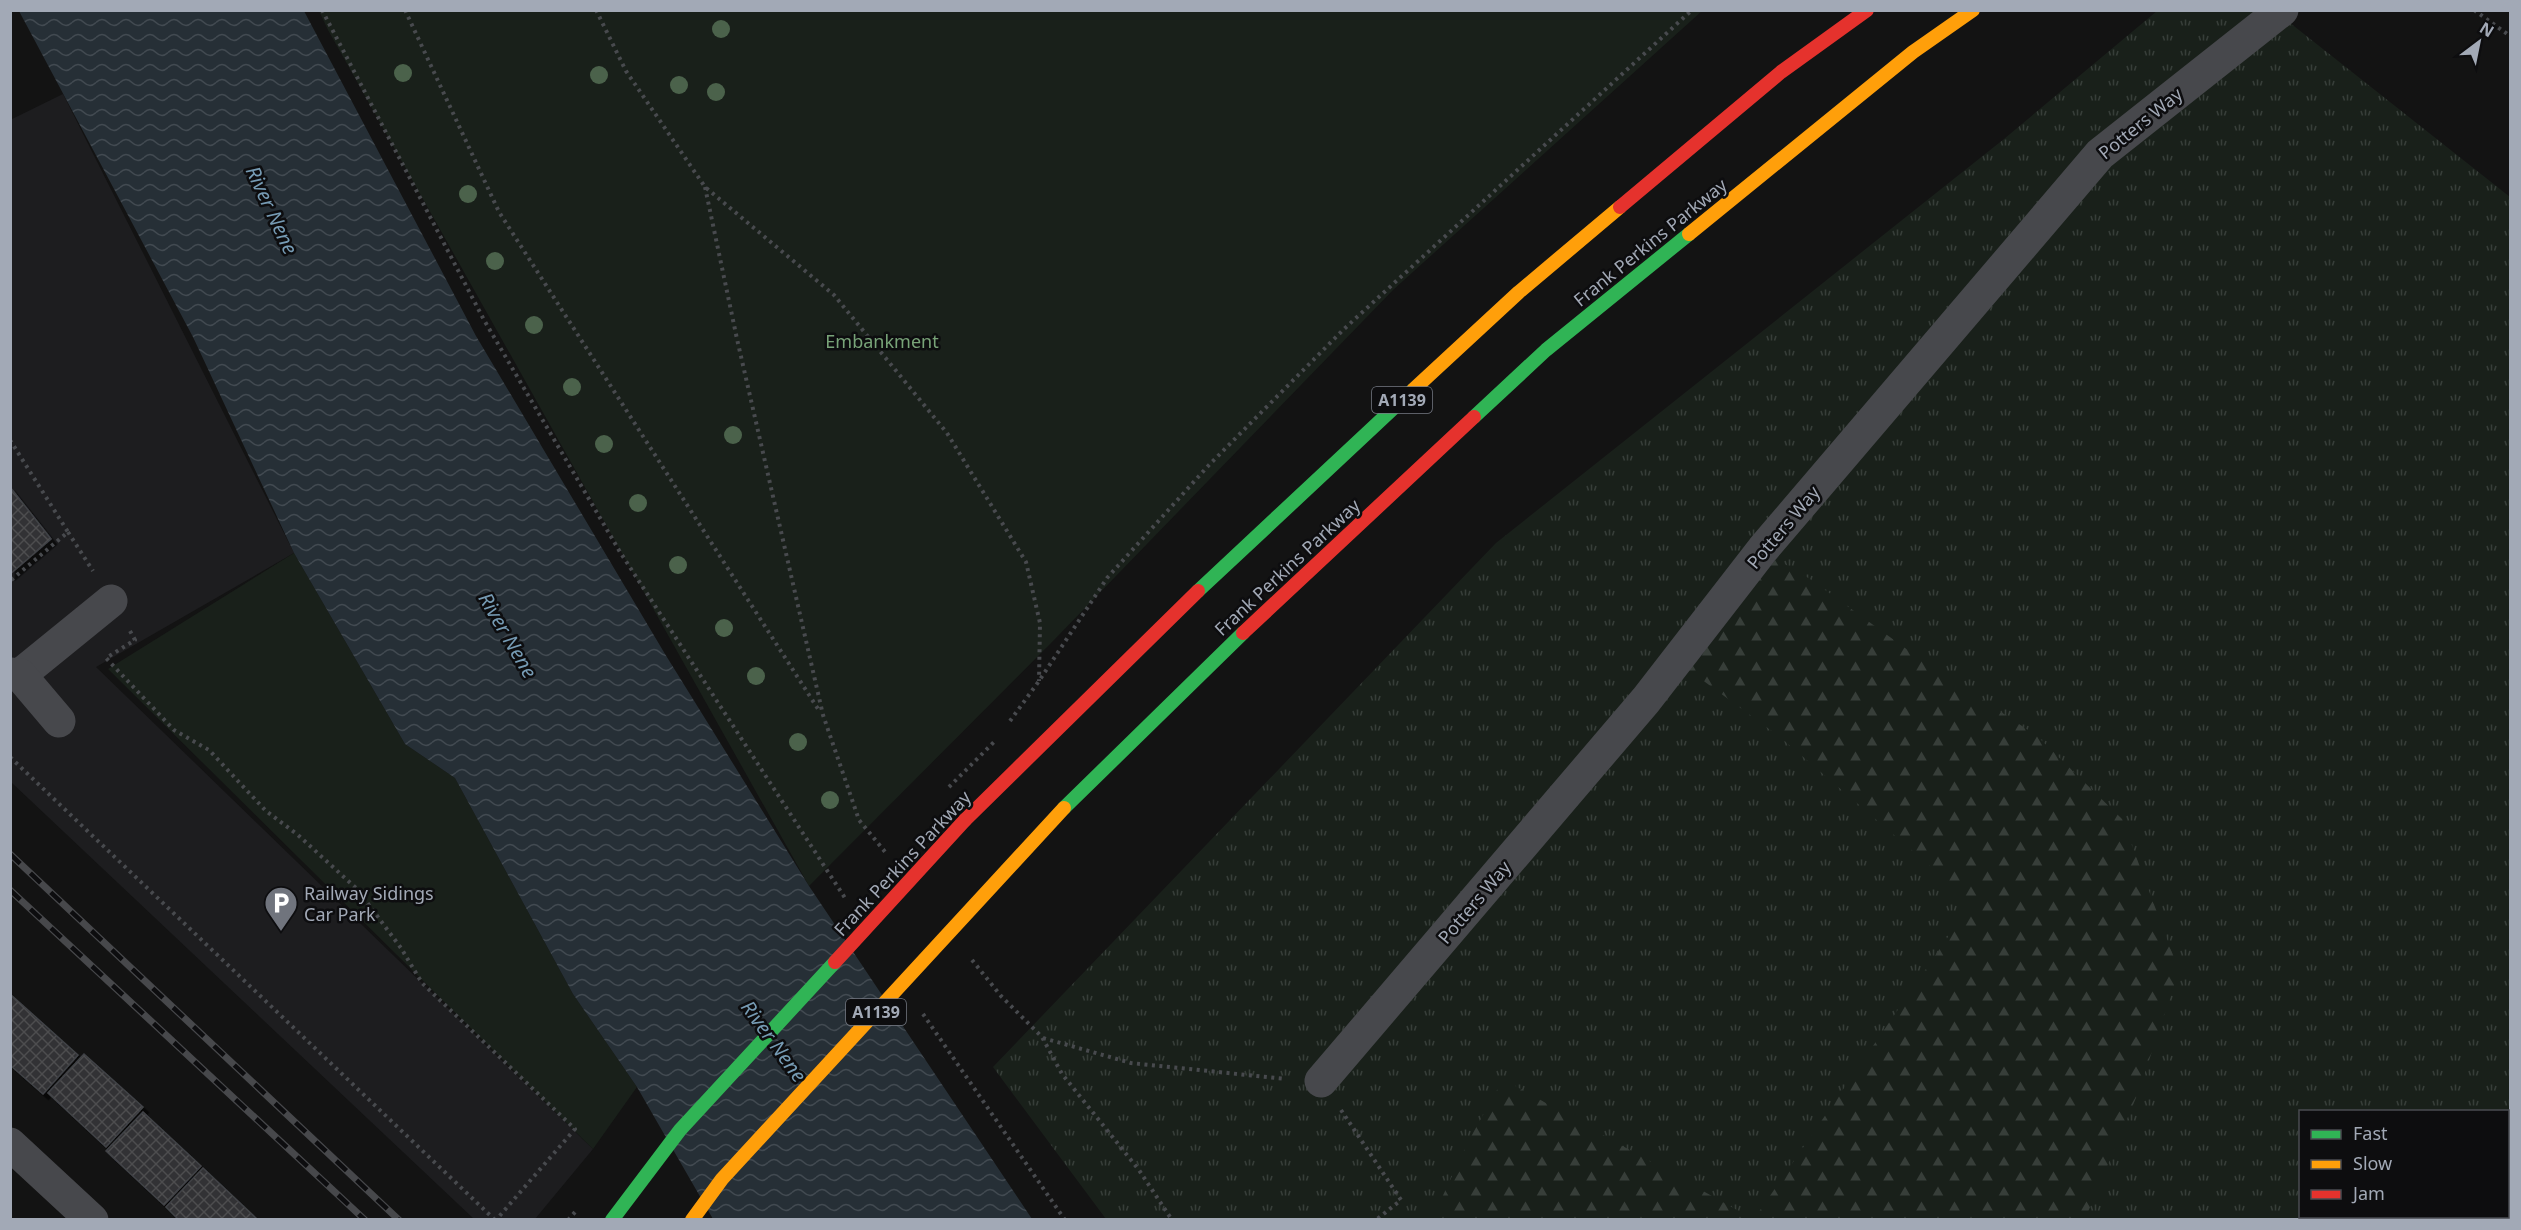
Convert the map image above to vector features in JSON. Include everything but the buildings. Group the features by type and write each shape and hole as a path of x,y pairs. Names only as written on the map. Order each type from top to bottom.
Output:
{"highway":[{"name":"Frank Perkins Parkway","path":"612,1220 680,1130 965,819 1240,549 1519,292 1781,72 1867,10"},
{"name":"Frank Perkins Parkway","path":"692,1220 722,1179 1064,808 1285,591 1546,350 1913,52 1973,10"}],"street":[{"name":"Potters Way","path":"1321,1081 1646,700 1763,549 2100,154 2282,10"},
{"path":"59,721 15,674 111,601"},
{"path":"10,1144 92,1220"}],"path":[{"path":"322,10 483,320 620,552 806,841"},
{"path":"405,10 499,212 822,715 705,187"},
{"path":"596,10 626,71 705,187 834,295 947,433 1026,562 1040,623 1039,681"},
{"path":"1008,724 1107,578 1209,465 1344,329 1692,10"},
{"path":"2474,10 2511,36"},
{"path":"10,440 68,532 10,581"},
{"path":"10,757 496,1220 575,1129 422,983 401,948 357,889 298,835 266,811 209,750 174,730 106,658"},
{"path":"995,741 1002,732"},
{"path":"1172,1220 1139,1170 1062,1074 1042,1037 1131,1064 1321,1081 1401,1200 1376,1220"},
{"path":"1005,1135 1065,1220"}],"shaded area":[{"path":"63,94 294,553 96,667 593,1149 535,1219 474,1219 11,782 10,120"}],"green space":[{"name":"Embankment","path":"319,11 1702,11 1393,290 1055,639 809,886"},
{"path":"2157,11 2275,11 2510,197 2510,1219 1106,1219 993,1067 1496,543 2004,139"},
{"path":"294,553 405,744 455,778 573,994 637,1087 593,1149 108,669"},
{"path":"1776,559 1810,579 1905,648 2037,736 2122,819 2179,971 2138,1093 2085,1219 1754,1219 1972,902 1780,737 1686,668"},
{"path":"1503,1079 1753,1219 1432,1219 1467,1144"}],"water":[{"name":"River Nene","path":"19,11 304,11 476,336 665,654 809,886 1032,1219 713,1219 637,1087 573,994 455,778 405,744 294,553 193,337"}],"railway":[{"path":"10,854 399,1220"},
{"path":"10,890 365,1220"}],"traffic: fast":[{"path":"1474,417 1546,350 1689,234"},
{"path":"1198,591 1413,390"},
{"path":"1064,808 1243,633"},
{"path":"612,1220 680,1130 835,962"}],"traffic: slow":[{"path":"1689,234 1913,52 1973,10"},
{"path":"1413,390 1519,292 1620,207"},
{"path":"692,1220 722,1179 1064,808"}],"traffic: jam":[{"path":"1620,207 1781,72 1867,10"},
{"path":"1243,633 1474,417"},
{"path":"965,820 1198,591"},
{"path":"835,962 965,820"}],"place":[{"name":"Railway Sidings Car Park","path":"281,932"}]}
